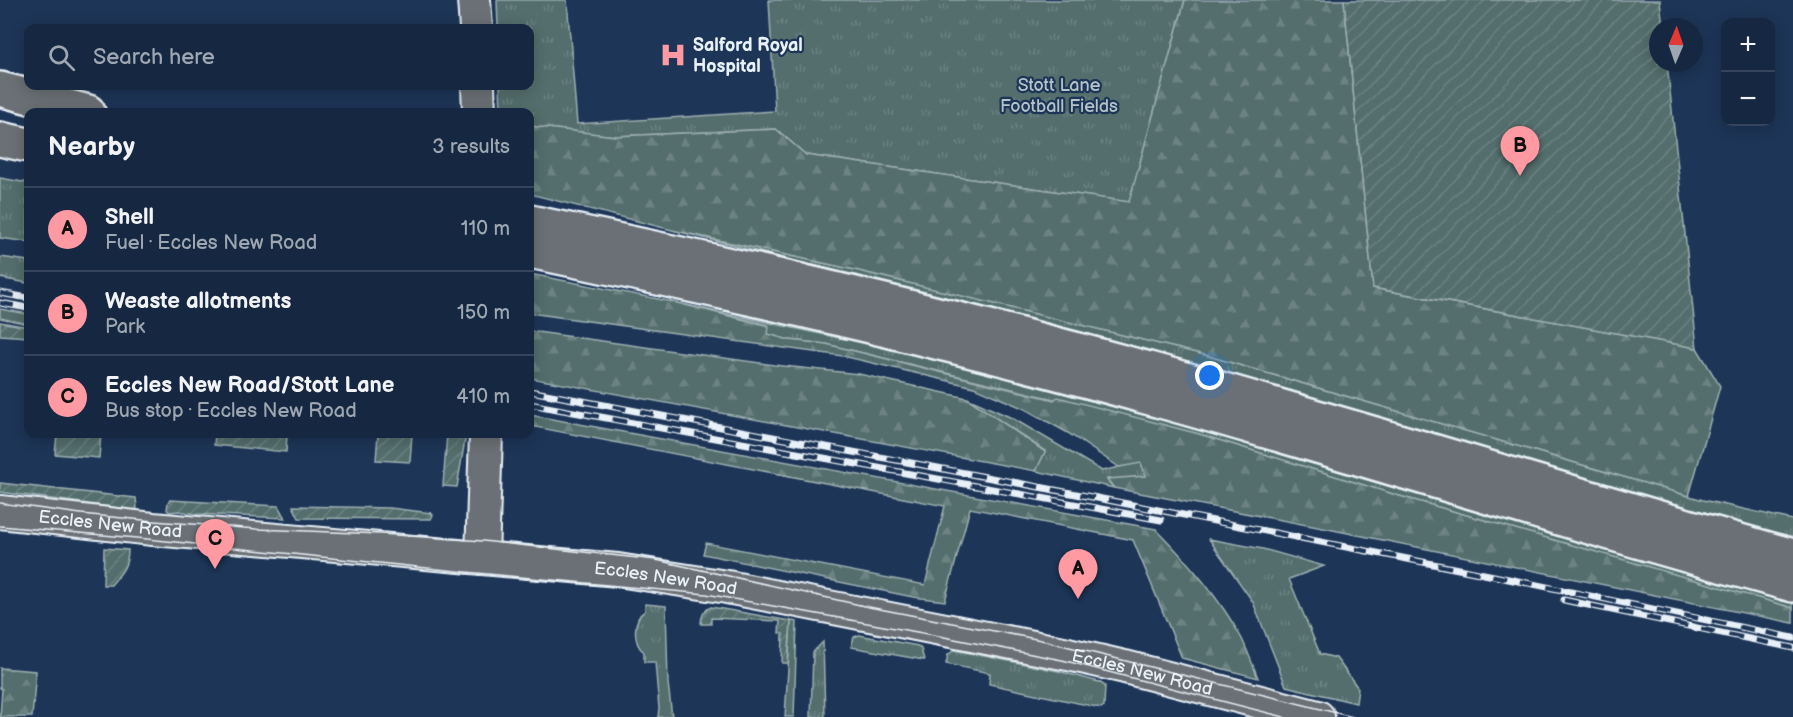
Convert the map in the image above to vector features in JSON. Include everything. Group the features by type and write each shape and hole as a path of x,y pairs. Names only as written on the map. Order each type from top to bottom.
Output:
{"highway":[{"path":"0,88 73,108"},
{"path":"0,110 24,116"},
{"path":"0,139 24,144"},
{"path":"0,163 24,167"},
{"path":"534,223 802,281 1121,362 1303,412 1648,516 1793,556"},
{"path":"534,252 784,306 1119,389 1289,437 1606,533 1793,585"}],"main road":[{"path":"474,0 476,24"},
{"path":"478,90 479,108"},
{"path":"482,558 486,438"},
{"name":"Eccles New Road","path":"0,513 153,530 618,570 727,587 1068,654 1318,717"}],"green space":[{"name":"Stott Lane Football Fields","path":"497,0 567,0 577,124 775,111 769,0 1185,0 1129,202 806,155 776,129 615,136 534,126 534,108 501,108 500,90 534,90 534,24 498,24"},
{"path":"1185,0 1344,0 1373,288 1697,348 1720,386 1689,496 1205,355 855,270 672,230 534,195 534,126 615,136 776,129 806,155 1129,202"},
{"path":"1344,0 1660,0 1662,18 1649,18 1649,72 1668,72 1697,348 1373,288"},
{"path":"0,178 24,182 24,241 0,238"},
{"path":"672,230 855,270 1205,355 1703,500 1793,520 1793,537 1581,478 1221,370 1100,337"},
{"path":"0,257 24,260 24,282 0,278"},
{"path":"534,275 673,302 769,326 768,334 789,340 826,344 1054,400 1058,397 1199,434 1396,495 1793,608 1793,623 1114,488 1107,479 1146,476 1141,463 1119,467 1068,433 1025,409 974,387 843,356 534,314"},
{"path":"673,302 863,343 1200,430 1590,546 1793,603 1793,608 1396,495 1199,434 826,344 789,340 767,334 768,325"},
{"path":"0,309 24,313 24,323 0,318"},
{"path":"0,322 24,326 24,337 0,335"},
{"path":"534,332 774,365 859,374 967,398 1045,452 1036,471 534,379"},
{"path":"967,398 1012,418 1102,471 1141,462 1146,476 1107,480 1114,488 1036,471 1045,451"},
{"path":"534,416 1156,529 1191,567 1224,609 1242,639 1258,678 1182,658 1133,540 970,508 945,601 913,597 703,554 706,543 925,585 945,506 534,427"},
{"path":"57,438 101,438 99,458 55,454"},
{"path":"215,438 287,438 286,452 214,445"},
{"path":"378,438 412,438 410,462 376,460"},
{"path":"447,438 465,438 457,487 443,486"},
{"path":"0,483 136,498 137,508 134,510 0,492"},
{"path":"170,500 278,506 285,518 170,512 167,510"},
{"path":"293,506 390,508 433,515 431,519 299,518"},
{"path":"1209,539 1263,549 1324,566 1289,579 1320,654 1336,658 1358,688 1356,703 1286,686 1253,602"},
{"path":"104,548 128,550 125,565 111,585 103,585"},
{"path":"645,604 666,606 668,683 672,717 658,717 655,662 644,662 644,652 637,643 636,625 645,611"},
{"path":"711,607 791,621 788,663 782,663 783,634 779,633 780,621 711,618 711,624 701,624 703,614"},
{"path":"791,621 797,622 794,717 785,717"},
{"path":"859,635 918,646 924,660 851,647 854,637"},
{"path":"823,642 825,717 811,717 813,652"},
{"path":"954,650 1058,671 1099,682 1105,686 1104,706 1101,708 989,684 990,673 946,664 948,655"},
{"path":"0,668 36,671 32,717 0,717 2,689 0,688"}],"tram line":[{"path":"0,503 154,521 483,541 656,560 869,607 1041,640 1353,717"},
{"path":"0,526 706,594 1062,660 1284,717"}],"railway":[{"path":"0,293 24,297"},
{"path":"0,303 24,307"},
{"path":"534,392 1092,497 1494,576 1793,638"},
{"path":"534,405 1161,520"},
{"path":"1564,600 1793,648"}],"place":[{"name":"Salford Royal Hospital","path":"673,55"},
{"name":"Weaste allotments","path":"1520,176"},
{"name":"Eccles New Road/Stott Lane","path":"215,569"},
{"name":"Shell","path":"1078,599"}]}
